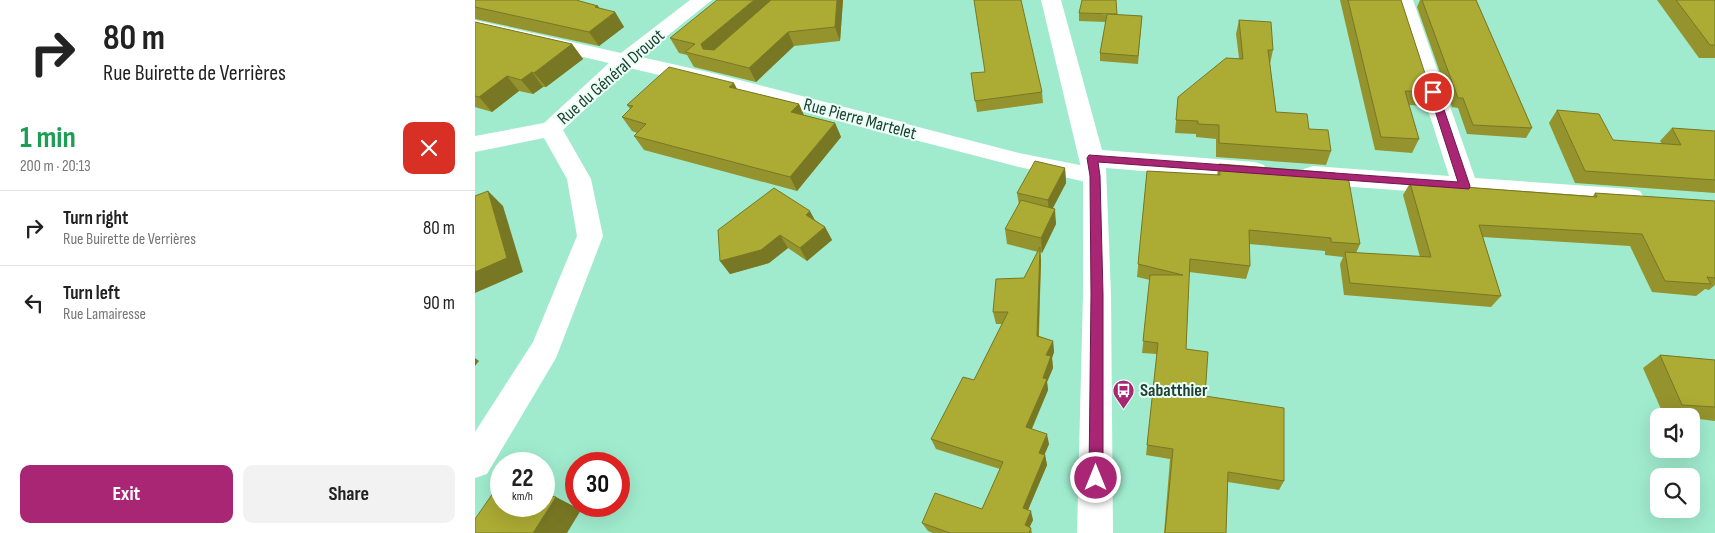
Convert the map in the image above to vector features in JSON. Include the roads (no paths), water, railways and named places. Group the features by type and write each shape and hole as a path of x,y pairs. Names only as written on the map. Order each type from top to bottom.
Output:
{"street":[{"name":"Rue du Général Drouot","path":"475,462 545,349 590,236 579,179 551,129 627,59 702,0"},
{"path":"1051,0 1093,167 1097,294 1095,533"},
{"path":"1403,0 1465,186"},
{"name":"Rue Pierre Martelet","path":"475,26 627,59 1019,160 1093,167"},
{"path":"475,144 551,129"},
{"path":"1093,167 1285,174 1657,200"}],"place":[{"name":"Sabatthier","path":"1124,409"}]}
